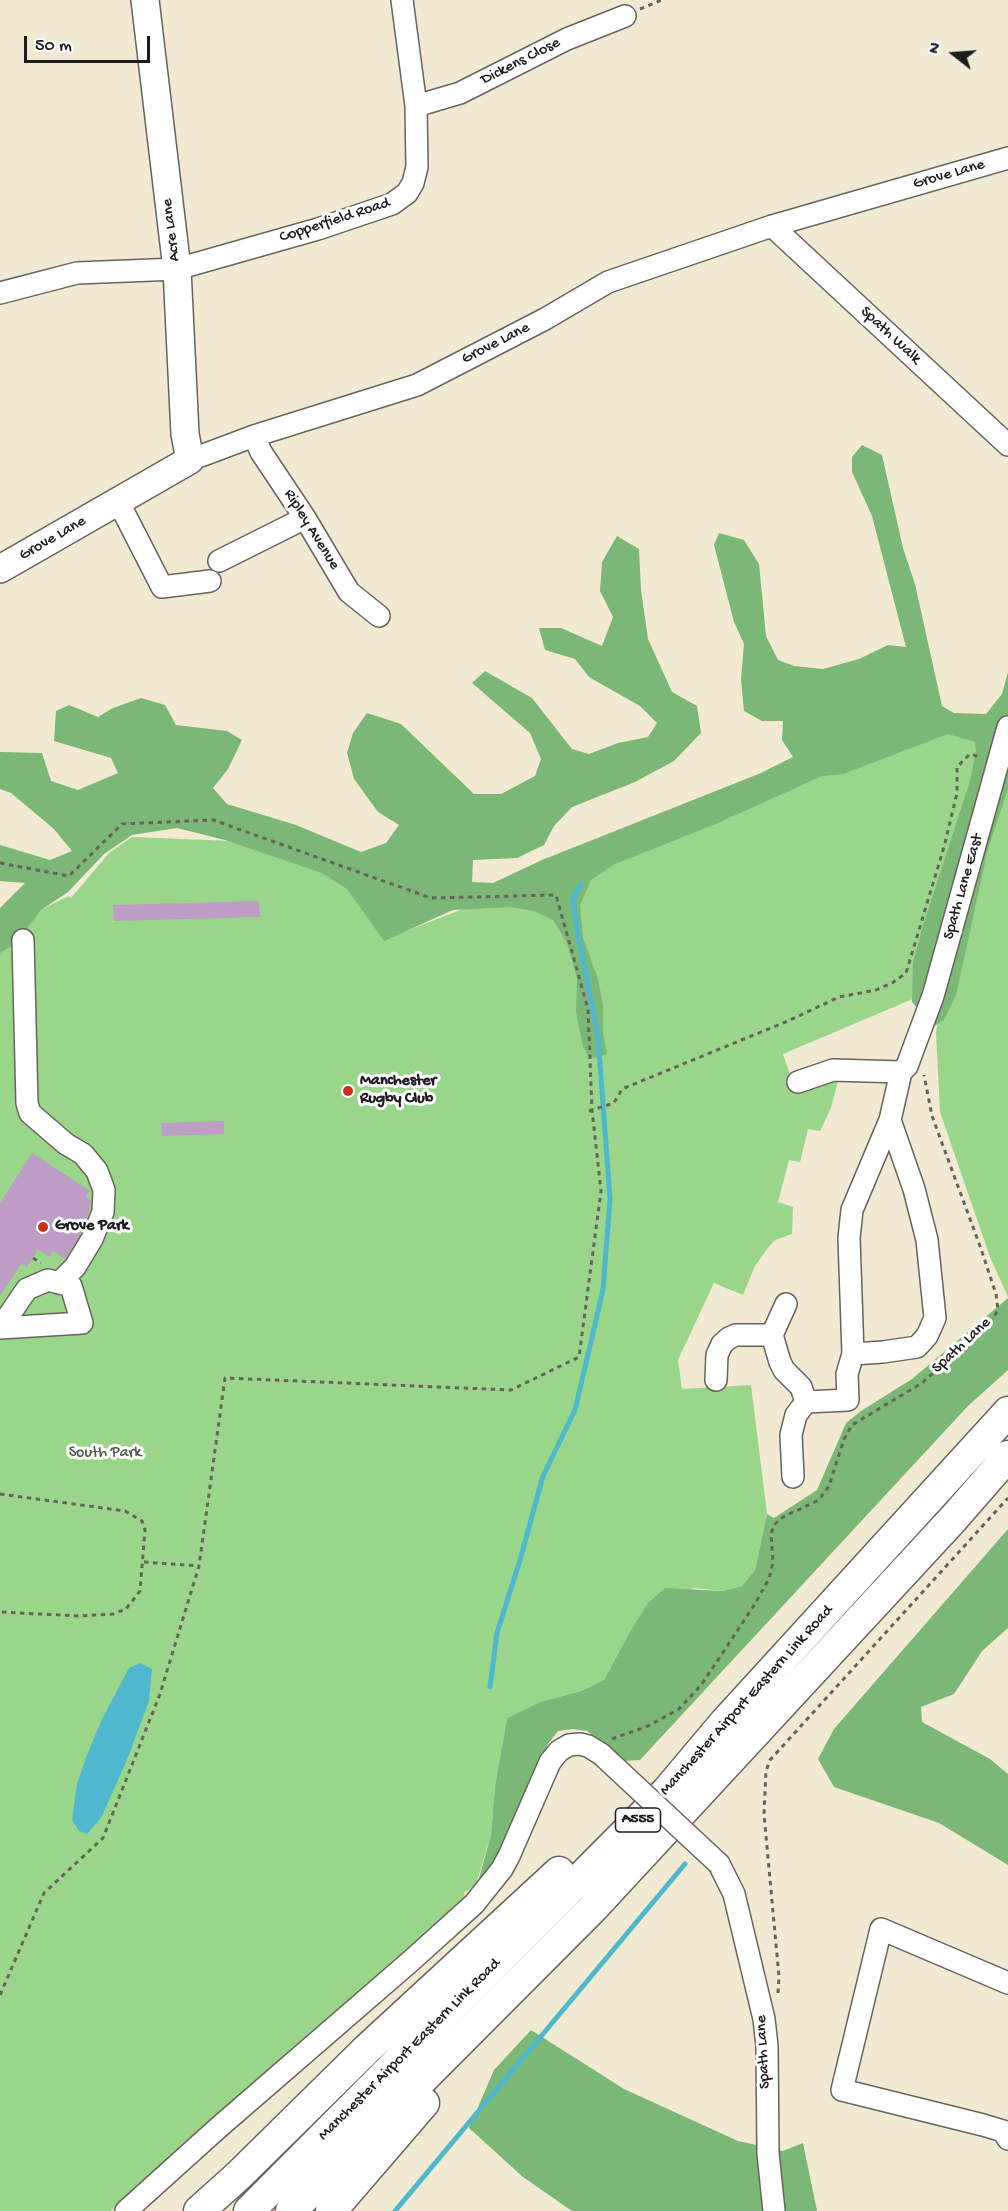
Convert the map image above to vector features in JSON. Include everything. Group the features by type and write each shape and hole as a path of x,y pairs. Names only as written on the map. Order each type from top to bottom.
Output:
{"highway":[{"name":"Manchester Airport Eastern Link Road","path":"249,2211 667,1791 725,1722 1008,1412"},
{"name":"Manchester Airport Eastern Link Road","path":"291,2211 593,1908 954,1518 1008,1456"},
{"path":"198,2211 238,2176 385,2033 650,1787 725,1722"},
{"path":"331,2211 593,1908"}],"main road":[{"name":"Acre Lane","path":"145,0 177,269 185,434 190,460"},
{"name":"Grove Lane","path":"0,569 190,460"}],"street":[{"name":"Copperfield Road","path":"0,293 77,273 177,269 318,229 392,204 407,194 413,183 417,167 416,106 402,0"},
{"name":"Dickens Close","path":"416,106 460,93 567,39 625,16"},
{"name":"Grove Lane","path":"190,460 254,436 417,385 544,319 608,282 772,226 1008,158"},
{"name":"Spath Walk","path":"772,226 1008,445"},
{"name":"Ripley Avenue","path":"254,436 261,453 305,518 349,592 379,616"},
{"path":"118,501 162,587 210,581"},
{"path":"219,561 305,518"},
{"name":"Spath Lane East","path":"806,1402 849,1401 848,1374 853,1354 849,1238 852,1210 890,1120 901,1072 907,1066 933,996 1008,728"},
{"path":"23,940 27,1103 30,1113 66,1144 82,1154 97,1171 104,1190 103,1212 92,1239 75,1267 59,1283"},
{"path":"798,1082 833,1070 901,1072"},
{"path":"853,1354 918,1347 927,1336 935,1318 927,1240 914,1189 890,1120"},
{"path":"48,1280 71,1286 82,1323 1,1328 27,1289 48,1280"},
{"path":"786,1304 772,1335 784,1370 801,1387 806,1402 792,1425 794,1477"},
{"path":"716,1380 717,1355 722,1344 729,1338 736,1335 772,1335"},
{"path":"126,2211 474,1904 502,1869 550,1762 559,1751 569,1745 580,1744 598,1752"},
{"name":"Spath Lane","path":"598,1752 719,1864 734,1894 764,2019 767,2046 768,2153 774,2211"},
{"path":"1006,2132 842,2090 881,1929 1008,1983"}],"path":[{"path":"592,1110 614,1103 622,1089 788,1021 839,997 876,990 892,983 906,972 944,847 957,793 957,767 970,754 999,763"},
{"path":"0,863 69,876 122,824 213,820 431,898 556,896 588,1009 592,1110 601,1191 579,1357 511,1390 225,1378 199,1566 160,1694 103,1838 44,1893 0,1995"},
{"name":"Spath Lane","path":"598,1752 604,1742 648,1726 679,1709 702,1684 769,1579 773,1562 771,1534 774,1525 783,1517 819,1500 835,1474 844,1439 852,1425 922,1383 990,1323 998,1310 996,1294 980,1246 932,1116 924,1071"},
{"path":"0,1494 125,1511 142,1521 145,1530 140,1591 126,1609 120,1612 80,1616 0,1612"},
{"path":"764,2019 774,2017 777,2011 779,1977 764,1814 766,1771 770,1760 1008,1498"},
{"path":"144,1562 199,1566"}],"green space":[{"path":"862,445 882,455 903,548 915,584 942,706 954,713 986,714 1002,694 1008,672 1008,789 988,849 956,995 944,1020 933,1027 912,1002 913,963 970,781 976,751 975,742 948,734 843,774 822,776 718,823 615,864 591,880 580,905 583,938 598,979 603,1005 603,1033 607,1054 590,1059 583,1047 576,1012 577,978 567,943 553,920 534,911 511,907 453,910 384,941 347,889 322,873 225,840 177,828 132,835 104,854 68,892 41,910 15,944 0,953 0,908 25,883 0,881 0,845 50,860 72,851 54,829 11,793 0,789 0,752 42,753 51,781 78,790 118,773 111,758 54,741 56,711 69,705 98,717 113,708 141,698 165,705 176,725 227,731 242,740 228,769 213,788 227,804 296,825 361,852 386,843 399,825 378,812 354,779 347,753 353,733 367,713 401,724 474,794 501,794 535,776 541,759 530,733 472,683 485,671 532,698 572,749 589,754 618,743 648,737 657,723 640,706 589,677 575,659 545,650 539,628 561,628 602,646 613,617 600,591 602,562 617,536 639,549 641,590 648,639 672,692 697,706 701,733 674,761 635,782 572,807 554,826 544,845 517,858 473,860 472,882 493,883 542,860 761,773 793,757 782,740 783,721 762,721 744,711 741,679 744,644 734,622 714,545 719,533 744,540 759,564 766,636 778,660 794,666 823,669 859,659 888,645 906,647 872,516 852,472 852,457"},
{"name":"South Park","path":"936,728 986,733 915,998 783,1054 795,1089 839,1077 831,1108 820,1131 808,1129 800,1162 789,1160 778,1202 793,1207 792,1234 775,1240 768,1248 755,1266 743,1295 714,1283 678,1360 682,1389 751,1385 767,1514 755,1570 742,1586 723,1591 694,1588 647,1604 604,1680 581,1691 540,1702 507,1718 495,1786 491,1835 475,1888 472,1887 464,1893 465,1898 111,2211 0,2211 0,932 52,904 69,896 71,898 109,853 132,837 257,842 350,878 388,938 821,770"},
{"path":"1008,775 1008,1297 990,1257 940,1112 936,1033 940,1006"},
{"path":"1008,1298 1008,1370 967,1407 640,1760 624,1761 587,1731 573,1729 558,1731 548,1744 510,1836 489,1871 478,1882 491,1835 495,1786 507,1718 540,1702 581,1691 604,1680 647,1604 665,1588 723,1591 742,1586 755,1570 767,1514 774,1518 817,1490 846,1423 912,1379"},
{"path":"1008,1529 1008,1628 982,1651 954,1694 921,1707 922,1722 990,1759 1008,1774 1008,1865 939,1823 834,1787 818,1759 834,1729"},
{"path":"531,2030 624,2089 738,2141 783,2151 803,2143 817,2211 572,2211 523,2177 469,2128 494,2070"}],"water":[{"path":"140,1663 152,1669 149,1701 127,1760 101,1818 87,1834 79,1831 72,1820 77,1784 102,1719 129,1668"}],"building":[{"path":"259,901 260,917 114,921 113,905"},
{"path":"224,1121 224,1134 162,1136 161,1123"},
{"name":"Grove Park","path":"32,1153 90,1191 86,1197 91,1200 90,1209 81,1233 65,1259 53,1251 50,1257 38,1249 27,1267 21,1264 0,1296 0,1203"}],"waterway":[{"path":"490,1687 497,1633 543,1476 575,1410 603,1290 610,1199 598,1037 573,899 581,884"},
{"path":"395,2211 685,1864"}],"place":[{"name":"Manchester Rugby Club","path":"348,1091"},
{"name":"Grove Park","path":"43,1227"}]}
